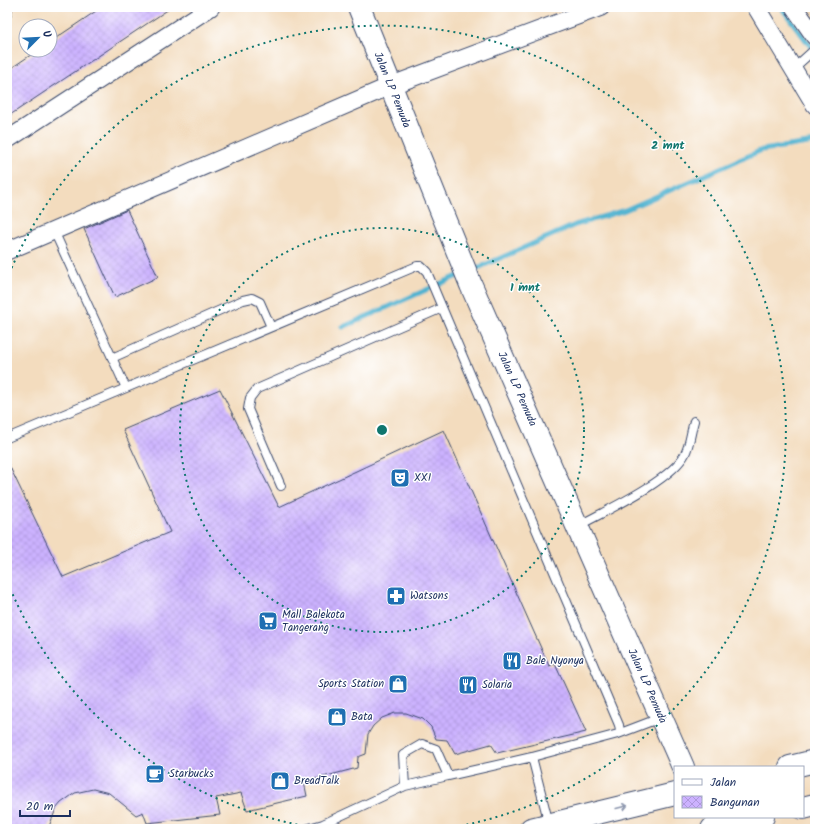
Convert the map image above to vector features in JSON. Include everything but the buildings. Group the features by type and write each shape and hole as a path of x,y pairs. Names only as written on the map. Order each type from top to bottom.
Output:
{"street":[{"path":"7,140 212,7"},
{"name":"Jalan LP Pemuda","path":"359,7 471,285 683,766"},
{"path":"7,251 390,86 601,7"},
{"path":"756,7 815,105"},
{"path":"794,7 815,37"},
{"path":"794,766 815,761"},
{"path":"540,827 674,794"},
{"path":"804,808 815,805"},
{"path":"712,829 759,818"}],"lane":[{"path":"7,14 8,7"},
{"path":"794,68 815,49"},
{"path":"54,231 126,388"},
{"path":"7,438 417,266 421,266 427,272 619,725 620,732"},
{"path":"112,358 243,300 252,298 260,302 271,327"},
{"path":"280,486 248,409 250,398 257,389 440,305"},
{"path":"577,527 647,487 674,468 685,454 694,421"},
{"path":"306,829 323,824 405,786 532,757 618,734 661,718"},
{"path":"405,786 403,755 422,744 436,749 448,776"},
{"path":"532,757 540,827"}],"waterway":[{"path":"781,7 814,51"},
{"path":"471,271 575,225 625,210 762,150 815,142"},
{"path":"343,327 462,274"}],"place":[{"name":"XXI","path":"400,478"},
{"name":"Watsons","path":"396,596"},
{"name":"Mall Balekota Tangerang","path":"268,621"},
{"name":"Bale Nyonya","path":"512,661"},
{"name":"Sports Station","path":"398,684"},
{"name":"Solaria","path":"468,685"},
{"name":"Bata","path":"337,717"},
{"name":"Starbucks","path":"155,774"},
{"name":"BreadTalk","path":"280,781"}]}
